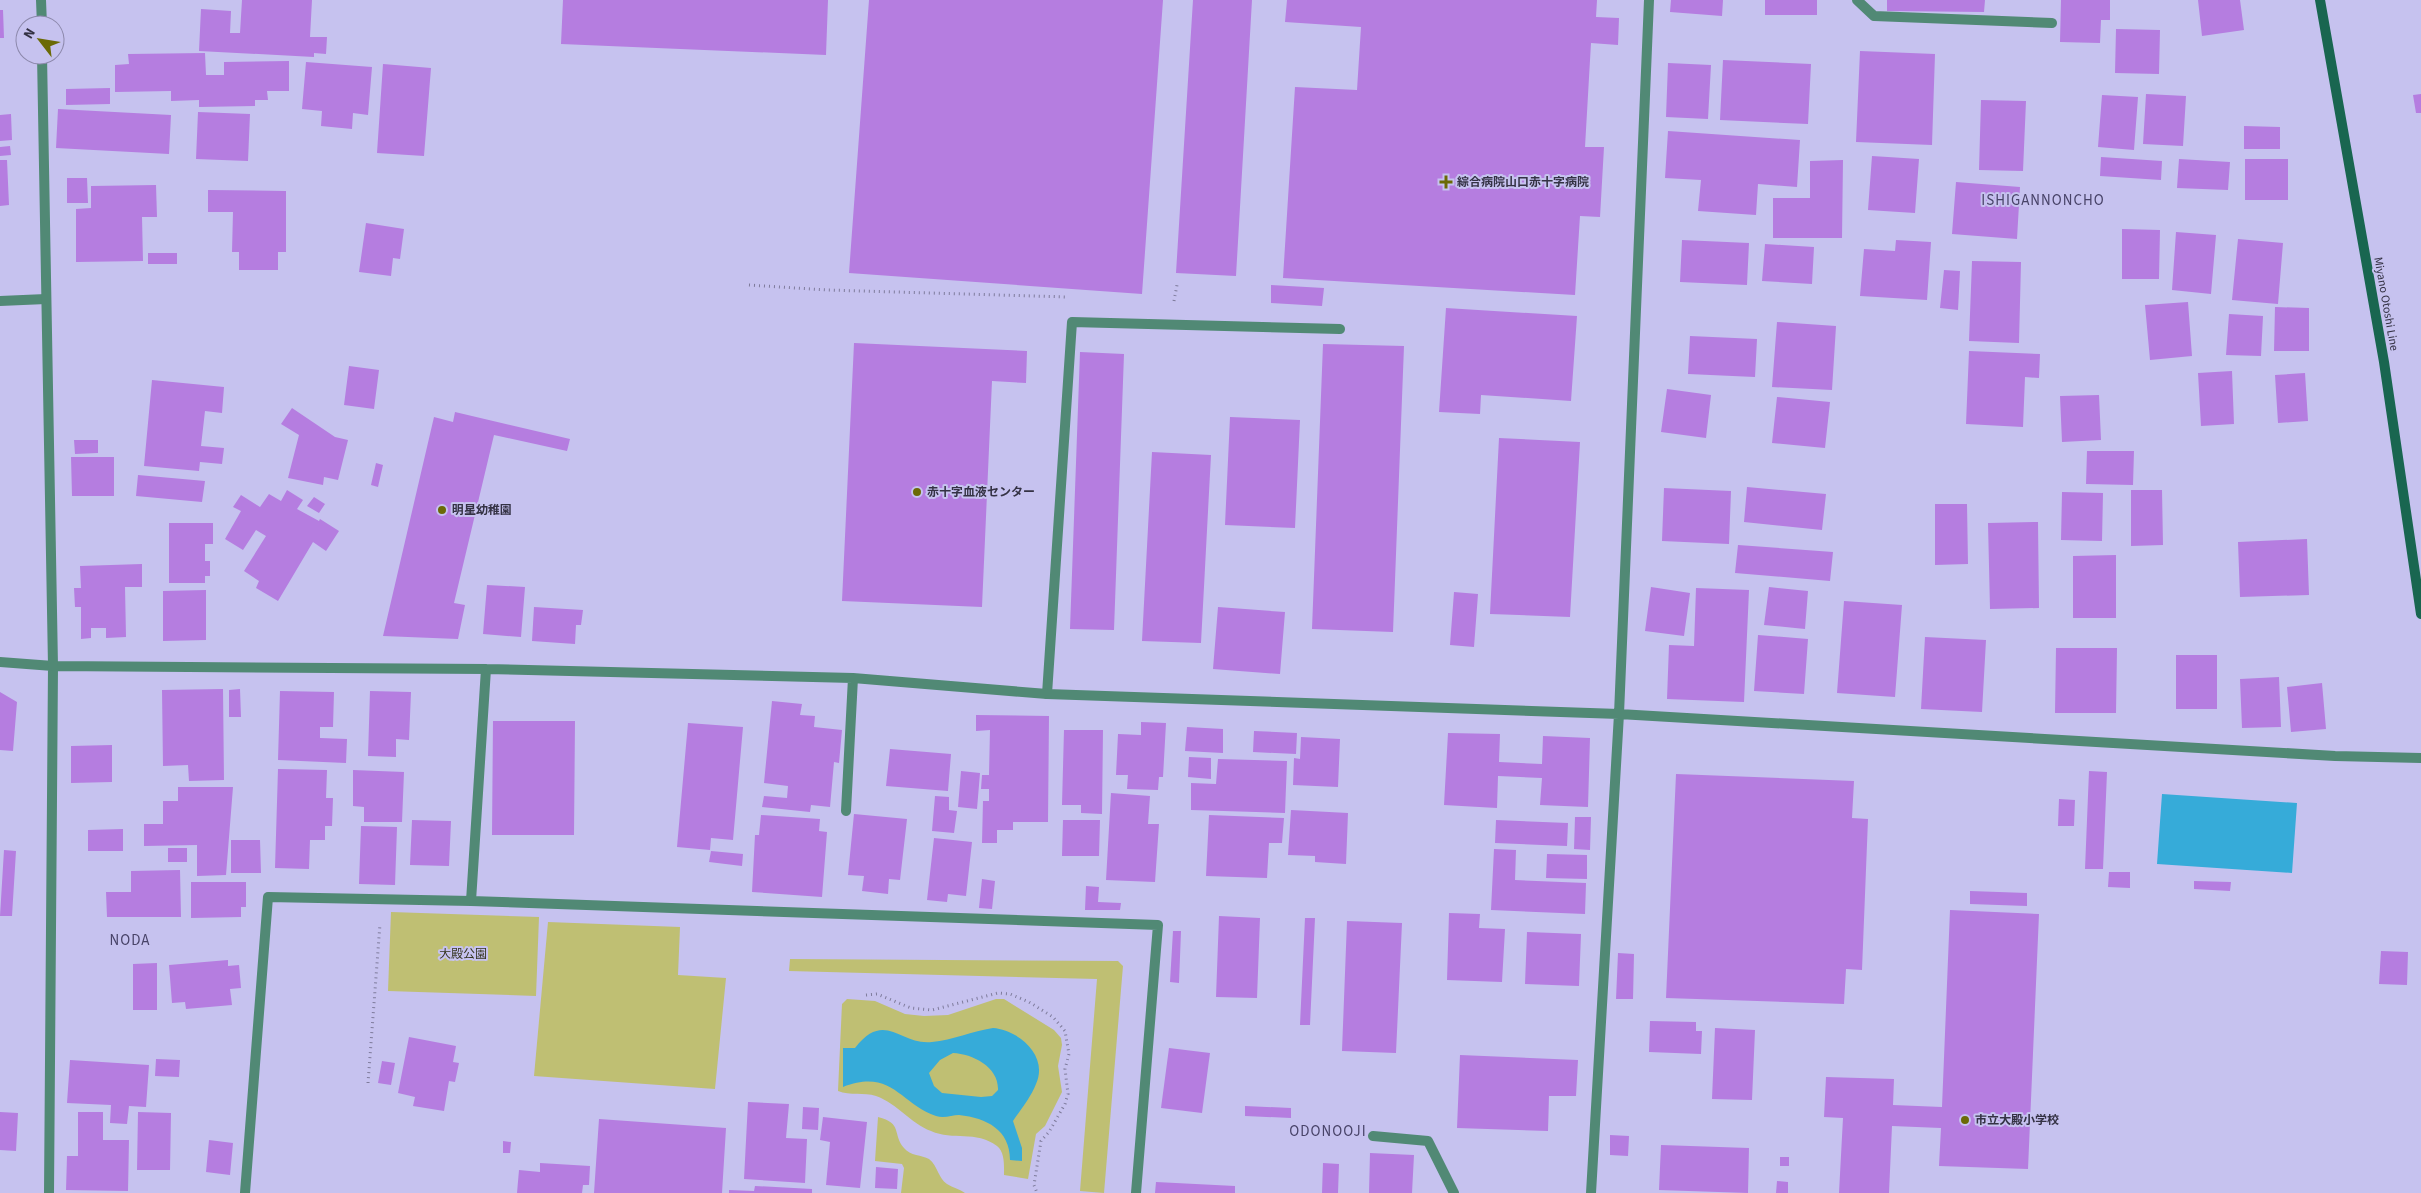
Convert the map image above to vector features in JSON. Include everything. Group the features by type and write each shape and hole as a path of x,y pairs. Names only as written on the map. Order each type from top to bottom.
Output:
{"main road":[{"name":"Miyano Otoshi Line","path":"2320,0 2384,362 2421,614"}],"street":[{"path":"42,0 42,15"},
{"path":"1591,1193 1619,714 1649,0"},
{"path":"1857,0 1874,16 2052,23"},
{"path":"42,65 53,666 49,1193"},
{"path":"0,301 46,299"},
{"path":"1047,694 1072,322 1340,329"},
{"path":"0,662 53,666 486,669 854,678 1047,694 1619,714 2325,756 2421,758"},
{"path":"471,900 486,669"},
{"path":"846,811 854,678"},
{"path":"245,1193 268,897 471,900 1158,925 1136,1193"},
{"path":"1374,1136 1428,1141 1454,1193"}],"path":[{"path":"749,285 827,290 1077,297"},
{"path":"1164,303 1174,304 1177,285"},
{"path":"368,1083 382,900"},
{"path":"866,994 877,994 902,1006 920,1010 932,1010 960,1004 998,993 1010,994 1053,1017 1065,1031 1069,1054 1065,1069 1068,1094 1065,1104 1050,1132 1041,1141 1034,1185 1037,1193"}],"green space":[{"name":"大殿公園","path":"391,912 539,917 536,996 388,991"},
{"path":"548,922 680,927 678,975 726,978 715,1089 534,1076"},
{"path":"790,959 1118,961 1123,966 1104,1193 1080,1191 1097,979 789,971"},
{"path":"847,999 875,1001 905,1014 924,1016 948,1015 996,999 1004,999 1054,1030 1061,1038 1062,1045 1058,1066 1062,1092 1045,1126 1036,1134 1028,1179 1004,1175 1004,1159 1000,1149 989,1141 981,1138 939,1134 924,1128 884,1099 867,1094 838,1091 842,1004"},
{"path":"878,1117 891,1122 900,1143 907,1151 929,1159 944,1181 965,1193 901,1193 904,1168 902,1164 875,1161"}],"water":[{"path":"2162,794 2297,803 2292,873 2157,864"},
{"path":"985,1029 1003,1030 1021,1039 1035,1054 1038,1063 1039,1073 1034,1089 1013,1121 1022,1148 1022,1161 1010,1160 1006,1141 1001,1133 995,1127 979,1119 959,1115 936,1116 924,1111 894,1090 873,1082 860,1082 843,1087 843,1048 855,1048 875,1031 884,1030 921,1042 932,1042","holes":["953,1053 976,1059 989,1068 997,1082 998,1090 992,1096 981,1097 942,1093 934,1086 929,1073 940,1060"]}],"building":[{"path":"242,0 312,0 310,37 327,37 326,54 314,53 314,57 199,51 201,9 231,11 230,33 240,33"},
{"path":"563,0 828,0 826,55 561,44"},
{"path":"869,0 1163,0 1142,294 849,273"},
{"path":"1193,0 1252,0 1236,276 1176,273"},
{"name":"綜合病院山口赤十字病院","path":"1287,0 1597,0 1596,17 1619,18 1618,45 1591,43 1585,147 1604,147 1600,217 1580,216 1575,295 1283,278 1295,87 1357,90 1361,27 1285,22"},
{"path":"1671,0 1723,0 1722,16 1670,12"},
{"path":"1765,0 1817,0 1817,15 1765,15"},
{"path":"1887,0 1985,0 1984,12 1887,11"},
{"path":"2061,0 2110,0 2110,20 2101,20 2100,43 2060,42"},
{"path":"2198,0 2240,0 2244,30 2202,36"},
{"path":"0,10 3,10 4,38 0,38"},
{"path":"2116,29 2160,30 2159,74 2115,73"},
{"path":"1860,51 1935,54 1932,145 1856,142"},
{"path":"205,53 206,75 224,75 224,62 289,61 289,91 267,91 268,100 255,100 255,106 199,107 199,100 171,101 171,91 115,92 115,65 129,64 128,54"},
{"path":"1723,60 1811,64 1808,124 1720,120"},
{"path":"306,62 372,67 368,115 353,113 352,129 321,126 322,111 302,109"},
{"path":"1668,63 1711,65 1708,119 1666,117"},
{"path":"383,64 431,68 424,156 377,153"},
{"path":"110,88 110,104 66,105 66,89"},
{"path":"2146,94 2186,96 2183,146 2143,144"},
{"path":"2421,94 2421,113 2416,113 2413,95"},
{"path":"2102,95 2138,97 2134,150 2098,147"},
{"path":"1981,100 2026,101 2023,171 1979,170"},
{"path":"58,109 171,115 169,154 56,148"},
{"path":"198,112 250,114 248,161 196,159"},
{"path":"11,114 12,140 0,141 0,115"},
{"path":"2244,126 2280,127 2280,149 2244,149"},
{"path":"1668,131 1800,140 1797,187 1758,184 1756,215 1698,211 1701,180 1665,178"},
{"path":"10,146 11,155 0,156 0,147"},
{"path":"1872,156 1919,159 1915,213 1868,210"},
{"path":"2101,157 2162,161 2161,180 2100,176"},
{"path":"2179,159 2230,162 2228,190 2177,188"},
{"path":"2245,159 2288,159 2288,200 2245,200"},
{"path":"0,160 7,160 9,205 0,206"},
{"path":"1843,160 1842,238 1773,238 1773,198 1810,198 1810,161"},
{"path":"67,178 87,178 88,203 67,203"},
{"path":"1956,182 2020,187 2017,239 1952,234"},
{"path":"156,185 157,217 142,217 143,261 76,262 76,209 91,208 91,186"},
{"path":"208,190 286,191 286,252 278,252 278,270 239,270 239,252 232,252 233,212 208,212"},
{"path":"366,223 404,229 400,259 393,258 391,276 359,272"},
{"path":"2122,229 2160,230 2159,279 2122,279"},
{"path":"2176,232 2216,235 2211,294 2172,290"},
{"path":"2238,239 2283,243 2278,304 2232,300"},
{"path":"1682,240 1749,243 1747,285 1680,282"},
{"path":"1896,240 1931,242 1927,300 1860,296 1864,249 1895,251"},
{"path":"1765,244 1814,247 1812,284 1762,281"},
{"path":"148,253 177,253 177,264 148,264"},
{"path":"1972,261 2021,262 2019,343 1969,341"},
{"path":"1944,270 1960,271 1958,310 1940,308"},
{"path":"1271,285 1324,288 1322,306 1271,303"},
{"path":"2188,302 2192,356 2150,360 2145,305"},
{"path":"2275,307 2309,308 2309,351 2274,351"},
{"path":"1446,308 1577,316 1571,401 1481,395 1480,414 1439,412"},
{"path":"2229,314 2263,316 2261,356 2226,355"},
{"path":"1777,322 1836,326 1832,390 1772,387"},
{"path":"1690,336 1757,339 1755,377 1688,374"},
{"name":"赤十字血液センター","path":"854,343 1027,351 1026,383 992,381 982,607 842,601"},
{"path":"1323,344 1404,346 1393,632 1312,629"},
{"path":"1969,351 2040,354 2039,378 2025,377 2023,427 1966,424"},
{"path":"1080,352 1124,354 1114,630 1070,629"},
{"path":"349,366 379,370 374,409 344,405"},
{"path":"2232,371 2234,424 2201,426 2198,373"},
{"path":"2305,373 2308,421 2278,423 2275,375"},
{"path":"152,380 224,387 222,413 205,411 201,446 224,448 222,464 200,462 199,471 144,466"},
{"path":"1667,389 1711,395 1706,438 1661,432"},
{"path":"2099,395 2101,440 2062,442 2060,396"},
{"path":"1777,397 1830,402 1825,448 1772,443"},
{"path":"292,408 335,437 348,440 338,480 324,477 323,485 288,478 299,435 281,424"},
{"path":"455,412 570,439 567,451 494,435 454,603 465,605 458,639 383,636 434,417 453,422"},
{"path":"1230,417 1300,420 1295,528 1225,525"},
{"path":"1499,438 1580,442 1570,617 1490,614"},
{"path":"74,440 98,440 98,453 75,454"},
{"path":"2087,451 2134,451 2133,485 2086,484"},
{"path":"1152,452 1211,455 1201,643 1142,641"},
{"path":"71,457 114,457 114,496 72,496"},
{"path":"376,463 383,465 378,487 371,485"},
{"path":"138,475 205,481 202,502 136,496"},
{"path":"1747,487 1826,494 1822,530 1744,522"},
{"path":"1664,488 1731,491 1729,544 1662,541"},
{"path":"287,490 303,500 297,509 319,521 320,519 339,531 326,551 313,542 278,601 256,588 259,581 244,571 266,536 256,530 243,550 225,539 241,511 233,507 241,495 260,507 269,494 281,501"},
{"path":"2131,490 2162,490 2163,545 2131,546"},
{"path":"2062,492 2103,493 2102,541 2061,540"},
{"path":"314,497 325,504 319,513 307,506"},
{"path":"1935,504 1967,504 1968,564 1935,565"},
{"path":"2038,522 2039,608 1990,609 1988,523"},
{"path":"169,523 213,523 213,544 205,544 205,561 210,561 210,576 205,576 205,583 169,583"},
{"path":"2307,539 2309,595 2240,597 2238,542"},
{"path":"1738,545 1833,552 1830,581 1735,573"},
{"path":"2116,555 2116,618 2073,618 2073,556"},
{"path":"142,564 142,587 125,587 126,637 106,638 106,628 91,628 91,638 81,639 81,607 75,607 74,588 81,588 80,566"},
{"path":"487,585 525,587 521,637 483,634"},
{"path":"1651,587 1690,593 1684,636 1645,631"},
{"path":"1769,587 1808,591 1805,629 1764,625"},
{"path":"1696,588 1749,590 1744,702 1667,699 1669,645 1694,646"},
{"path":"206,590 206,640 163,641 163,591"},
{"path":"1454,592 1478,594 1474,647 1450,645"},
{"path":"1844,601 1902,605 1895,697 1837,693"},
{"path":"534,607 583,610 581,625 576,625 575,644 532,641"},
{"path":"1218,607 1285,612 1280,674 1213,669"},
{"path":"1758,635 1808,639 1804,694 1754,691"},
{"path":"1925,637 1986,640 1982,712 1921,709"},
{"path":"2056,648 2117,648 2116,713 2055,713"},
{"path":"2176,655 2217,655 2217,709 2176,709"},
{"path":"2279,677 2281,727 2242,728 2240,679"},
{"path":"2322,683 2326,729 2291,732 2287,687"},
{"path":"223,689 224,780 189,781 188,765 163,766 162,690"},
{"path":"240,689 241,717 229,717 229,690"},
{"path":"280,691 334,692 333,727 320,727 320,738 347,739 346,763 278,760"},
{"path":"370,691 411,692 409,740 396,739 396,757 368,756"},
{"path":"0,692 17,702 13,751 0,750"},
{"path":"772,701 802,704 800,715 815,716 814,727 842,730 839,763 834,762 830,807 811,805 810,812 762,807 764,796 787,798 788,786 764,783"},
{"path":"976,715 1049,716 1048,822 1013,822 1013,830 997,830 997,843 982,843 983,801 989,801 989,789 981,789 982,775 989,775 990,730 976,731"},
{"path":"493,721 575,721 574,835 492,835"},
{"path":"1141,722 1166,723 1163,777 1159,777 1158,790 1127,789 1128,775 1116,775 1118,734 1141,735"},
{"path":"688,723 743,727 733,840 711,838 710,850 677,847"},
{"path":"1187,727 1223,729 1223,753 1185,751"},
{"path":"1064,730 1103,730 1102,814 1081,813 1081,805 1062,805"},
{"path":"1254,731 1297,733 1296,754 1253,752"},
{"path":"1448,733 1500,734 1499,762 1542,764 1543,736 1590,738 1588,807 1540,805 1542,778 1498,776 1497,808 1444,805"},
{"path":"1301,737 1340,739 1338,787 1293,785 1294,758 1300,759"},
{"path":"112,745 112,782 71,783 71,746"},
{"path":"890,749 951,754 948,791 886,786"},
{"path":"1189,757 1211,758 1211,779 1188,777"},
{"path":"1218,759 1287,761 1285,813 1191,810 1191,783 1216,784"},
{"path":"278,769 327,770 326,798 333,798 332,826 325,826 325,840 310,840 309,869 275,868"},
{"path":"353,770 404,772 402,822 364,822 364,807 353,806"},
{"path":"961,771 980,773 977,809 958,807"},
{"path":"2089,771 2107,772 2103,869 2085,869"},
{"path":"1676,774 1854,781 1852,818 1868,819 1862,970 1846,969 1844,1004 1666,998"},
{"path":"178,787 233,787 226,875 197,876 197,845 144,846 144,824 163,824 163,801 178,801"},
{"path":"1111,793 1150,796 1148,824 1159,824 1155,882 1106,880"},
{"path":"935,796 949,797 949,810 957,811 954,833 932,831"},
{"path":"2059,799 2075,800 2074,826 2058,826"},
{"path":"1291,810 1348,813 1346,864 1315,862 1315,856 1288,855"},
{"path":"854,814 907,819 900,880 889,879 888,894 862,891 864,876 848,875"},
{"path":"761,815 820,819 819,831 827,832 822,897 752,892 755,835 759,835"},
{"path":"1209,815 1284,818 1282,843 1269,843 1267,878 1206,876"},
{"path":"1575,817 1591,817 1590,850 1574,849"},
{"path":"412,820 451,821 449,866 410,865"},
{"path":"1063,820 1100,820 1099,856 1062,856"},
{"path":"1496,820 1568,823 1567,846 1495,843"},
{"path":"361,826 397,827 395,885 359,884"},
{"path":"123,829 123,851 88,851 88,830"},
{"path":"934,838 972,842 966,896 948,894 947,902 927,900"},
{"path":"231,840 260,840 261,873 231,873"},
{"path":"168,848 187,848 187,862 168,862"},
{"path":"1494,849 1516,850 1515,880 1586,883 1585,914 1491,910"},
{"path":"4,850 16,851 12,916 0,916"},
{"path":"711,851 743,854 742,866 709,862"},
{"path":"1547,854 1587,855 1587,879 1546,878"},
{"path":"180,870 181,917 107,917 106,892 131,892 131,871"},
{"path":"2109,872 2130,872 2130,888 2108,887"},
{"path":"982,879 995,881 992,909 979,908"},
{"path":"2194,881 2231,882 2230,891 2194,889"},
{"path":"191,882 246,882 246,907 241,907 241,917 191,918"},
{"path":"1086,886 1099,887 1098,902 1121,903 1120,910 1085,910"},
{"path":"1970,891 2027,893 2027,906 1970,904"},
{"path":"1950,910 2039,914 2028,1169 1939,1166 1941,1128 1892,1126 1889,1193 1839,1193 1843,1118 1824,1117 1826,1077 1894,1079 1893,1105 1942,1107"},
{"path":"1449,913 1480,914 1479,928 1505,929 1502,982 1447,980"},
{"path":"1219,916 1260,918 1257,998 1216,997"},
{"path":"1305,918 1315,918 1310,1025 1300,1025"},
{"path":"1347,921 1402,923 1396,1053 1342,1051"},
{"path":"1173,931 1181,931 1179,983 1170,982"},
{"path":"1527,932 1581,934 1579,986 1525,984"},
{"path":"2381,951 2408,952 2407,985 2379,984"},
{"path":"1618,953 1634,954 1633,999 1616,999"},
{"path":"228,960 228,966 239,965 241,988 230,989 232,1005 186,1009 185,1002 172,1003 169,965"},
{"path":"157,963 157,1010 133,1010 133,964"},
{"path":"1650,1021 1696,1022 1696,1031 1702,1031 1701,1054 1649,1052"},
{"path":"1715,1028 1755,1030 1752,1100 1712,1099"},
{"path":"409,1037 456,1046 453,1062 459,1063 455,1082 449,1081 444,1111 413,1106 415,1097 398,1093"},
{"path":"1169,1048 1210,1053 1202,1113 1161,1108"},
{"path":"1460,1055 1578,1060 1576,1096 1549,1096 1548,1131 1457,1128"},
{"path":"156,1059 180,1060 179,1077 155,1076"},
{"path":"70,1060 149,1065 146,1107 129,1106 127,1124 110,1123 111,1105 67,1103"},
{"path":"382,1061 395,1063 391,1085 378,1083"},
{"path":"748,1102 789,1104 786,1138 807,1139 805,1183 744,1179"},
{"path":"1245,1106 1291,1108 1291,1118 1245,1116"},
{"path":"803,1107 819,1108 818,1130 802,1129"},
{"path":"0,1112 18,1113 16,1151 0,1150"},
{"path":"78,1112 103,1112 103,1140 129,1140 128,1191 66,1190 67,1156 78,1156"},
{"path":"138,1112 171,1113 170,1170 137,1170"},
{"path":"823,1117 867,1122 860,1188 826,1185 830,1142 820,1140"},
{"path":"599,1119 726,1128 722,1193 594,1193"},
{"path":"1610,1135 1629,1136 1628,1156 1610,1155"},
{"path":"209,1140 233,1143 230,1175 206,1172"},
{"path":"503,1141 511,1142 510,1153 503,1153"},
{"path":"1661,1145 1749,1148 1748,1193 1659,1190"},
{"path":"1370,1153 1414,1155 1412,1193 1369,1193"},
{"path":"1780,1157 1789,1157 1789,1166 1780,1166"},
{"path":"540,1163 590,1166 589,1185 583,1185 582,1193 517,1193 519,1170 540,1172"},
{"path":"1323,1163 1339,1164 1338,1193 1322,1193"},
{"path":"876,1167 898,1169 897,1189 875,1188"},
{"path":"1777,1181 1788,1182 1788,1193 1776,1193"},
{"path":"1156,1182 1235,1186 1235,1193 1155,1193"},
{"path":"755,1186 812,1189 812,1193 729,1193 729,1190 754,1191"}],"place":[{"name":"綜合病院山口赤十字病院","path":"1446,182"},
{"name":"赤十字血液センター","path":"917,492"},
{"name":"明星幼稚園","path":"442,510"},
{"name":"市立大殿小学校","path":"1965,1120"}],"district":[{"name":"ISHIGANNONCHO","path":"2043,200"},
{"name":"NODA","path":"130,940"},
{"name":"ODONOOJI","path":"1328,1131"}]}
